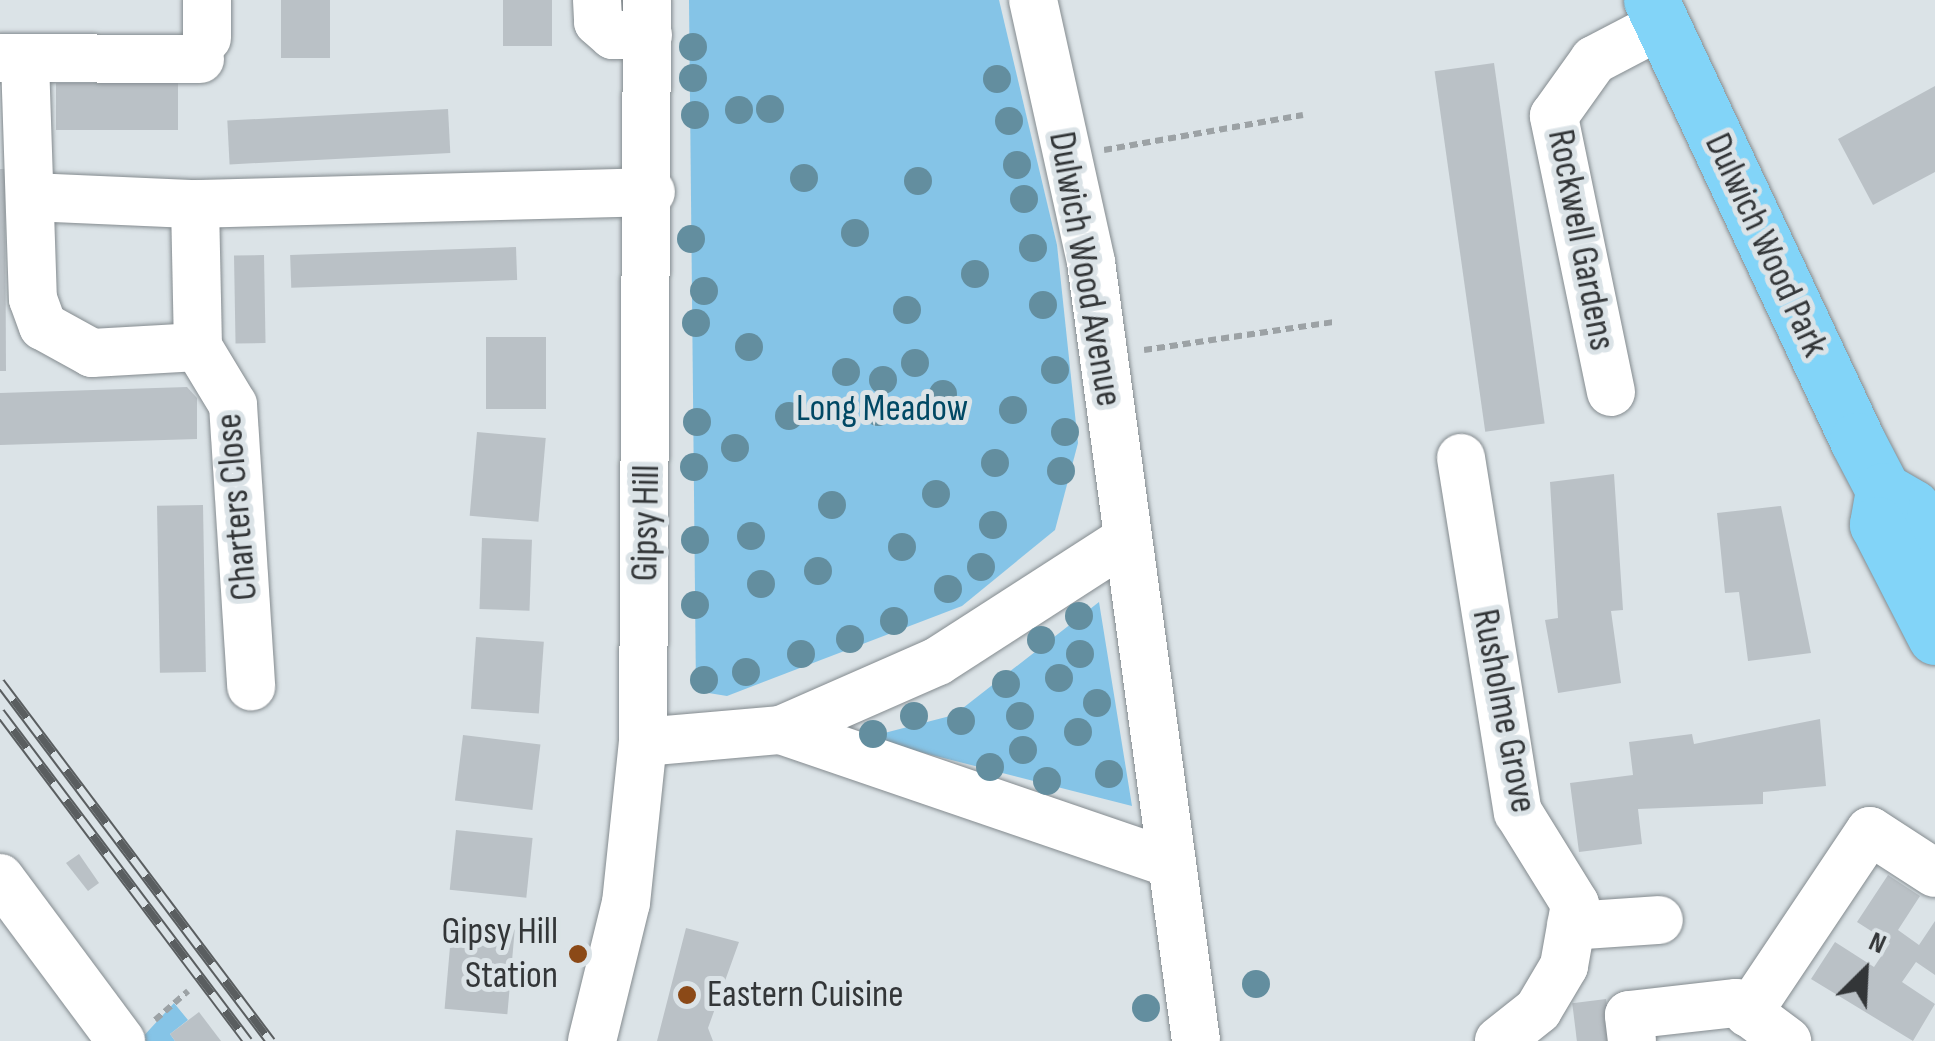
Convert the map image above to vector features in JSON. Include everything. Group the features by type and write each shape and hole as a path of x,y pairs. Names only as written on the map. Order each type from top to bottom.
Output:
{"main road":[{"name":"Dulwich Wood Park","path":"1657,12 1882,490 1877,524 1935,637"},
{"name":"Dulwich Wood Park","path":"1882,490 1912,507 1935,552"}],"street":[{"path":"597,0 598,22 613,35 647,17"},
{"name":"Dulwich Wood Avenue","path":"1033,0 1068,156 1103,356 1196,1041"},
{"name":"Rockwell Gardens","path":"1611,392 1554,116 1594,60 1657,12"},
{"name":"Gipsy Hill","path":"592,1041 626,903 643,742 651,192 647,17"},
{"path":"195,204 198,347 92,354 42,326 33,300 32,198 13,59 204,32"},
{"path":"32,198 195,204 651,192"},
{"name":"Charters Close","path":"198,347 233,405 250,686"},
{"name":"Rusholme Grove","path":"1461,458 1518,812 1562,874 1575,904 1564,966 1538,1010 1499,1041"},
{"path":"643,742 781,730 938,661 1126,540"},
{"path":"781,730 1169,863"},
{"path":"1748,1013 1870,831 1935,873"},
{"path":"0,878 134,1036"},
{"path":"1571,926 1658,920"},
{"path":"1632,1041 1629,1016 1736,1003 1787,1041"}],"path":[{"path":"1068,156 1303,114"},
{"path":"1103,356 1333,322"},
{"path":"134,1036 188,991"}],"green space":[{"name":"Long Meadow","path":"689,0 999,0 1057,245 1078,443 1055,530 962,606 727,696 696,691"},
{"path":"1099,602 1132,806 865,738 954,715"},
{"path":"174,1003 188,1020 170,1034 175,1041 139,1041"}],"building":[{"path":"281,0 330,0 330,58 281,58"},
{"path":"503,0 552,0 552,46 503,46"},
{"path":"1494,63 1545,423 1485,432 1435,71"},
{"path":"56,83 178,83 178,130 56,130"},
{"path":"1935,86 1935,172 1873,205 1838,139"},
{"path":"448,109 450,153 230,165 227,121"},
{"path":"0,169 5,169 6,371 0,371"},
{"path":"516,247 517,280 291,288 290,255"},
{"path":"264,255 266,343 236,344 234,256"},
{"path":"486,337 546,337 546,409 486,409"},
{"path":"187,387 197,398 197,439 0,445 0,393"},
{"path":"477,432 546,438 538,522 470,516"},
{"path":"1614,474 1623,610 1611,611 1621,683 1558,693 1545,620 1558,618 1550,482"},
{"path":"203,505 206,672 160,673 157,506"},
{"path":"1781,506 1811,653 1748,661 1739,592 1725,593 1717,513"},
{"path":"482,538 532,540 529,611 480,609"},
{"path":"476,637 544,642 539,714 471,709"},
{"path":"1820,719 1826,786 1763,792 1763,804 1638,809 1642,844 1579,852 1570,783 1633,775 1629,742 1692,734 1694,744"},
{"path":"463,735 540,745 532,810 455,801"},
{"path":"456,830 533,838 526,898 450,890"},
{"path":"79,854 99,883 88,891 66,863"},
{"path":"1888,875 1920,896 1898,930 1919,945 1935,921 1935,975 1916,962 1902,982 1935,1004 1913,1041 1811,979 1835,942 1874,967 1890,943 1857,922"},
{"path":"452,924 515,929 507,1014 445,1009"},
{"path":"686,928 739,942 708,1028 713,1041 657,1041"},
{"path":"1606,999 1611,1041 1577,1041 1572,1003"},
{"path":"199,1012 221,1041 175,1041 170,1034"}],"railway":[{"path":"0,682 271,1041"},
{"path":"0,712 248,1041"}],"place":[{"name":"Gipsy Hill Station","path":"578,954"},
{"name":"Eastern Cuisine","path":"687,995"}]}
